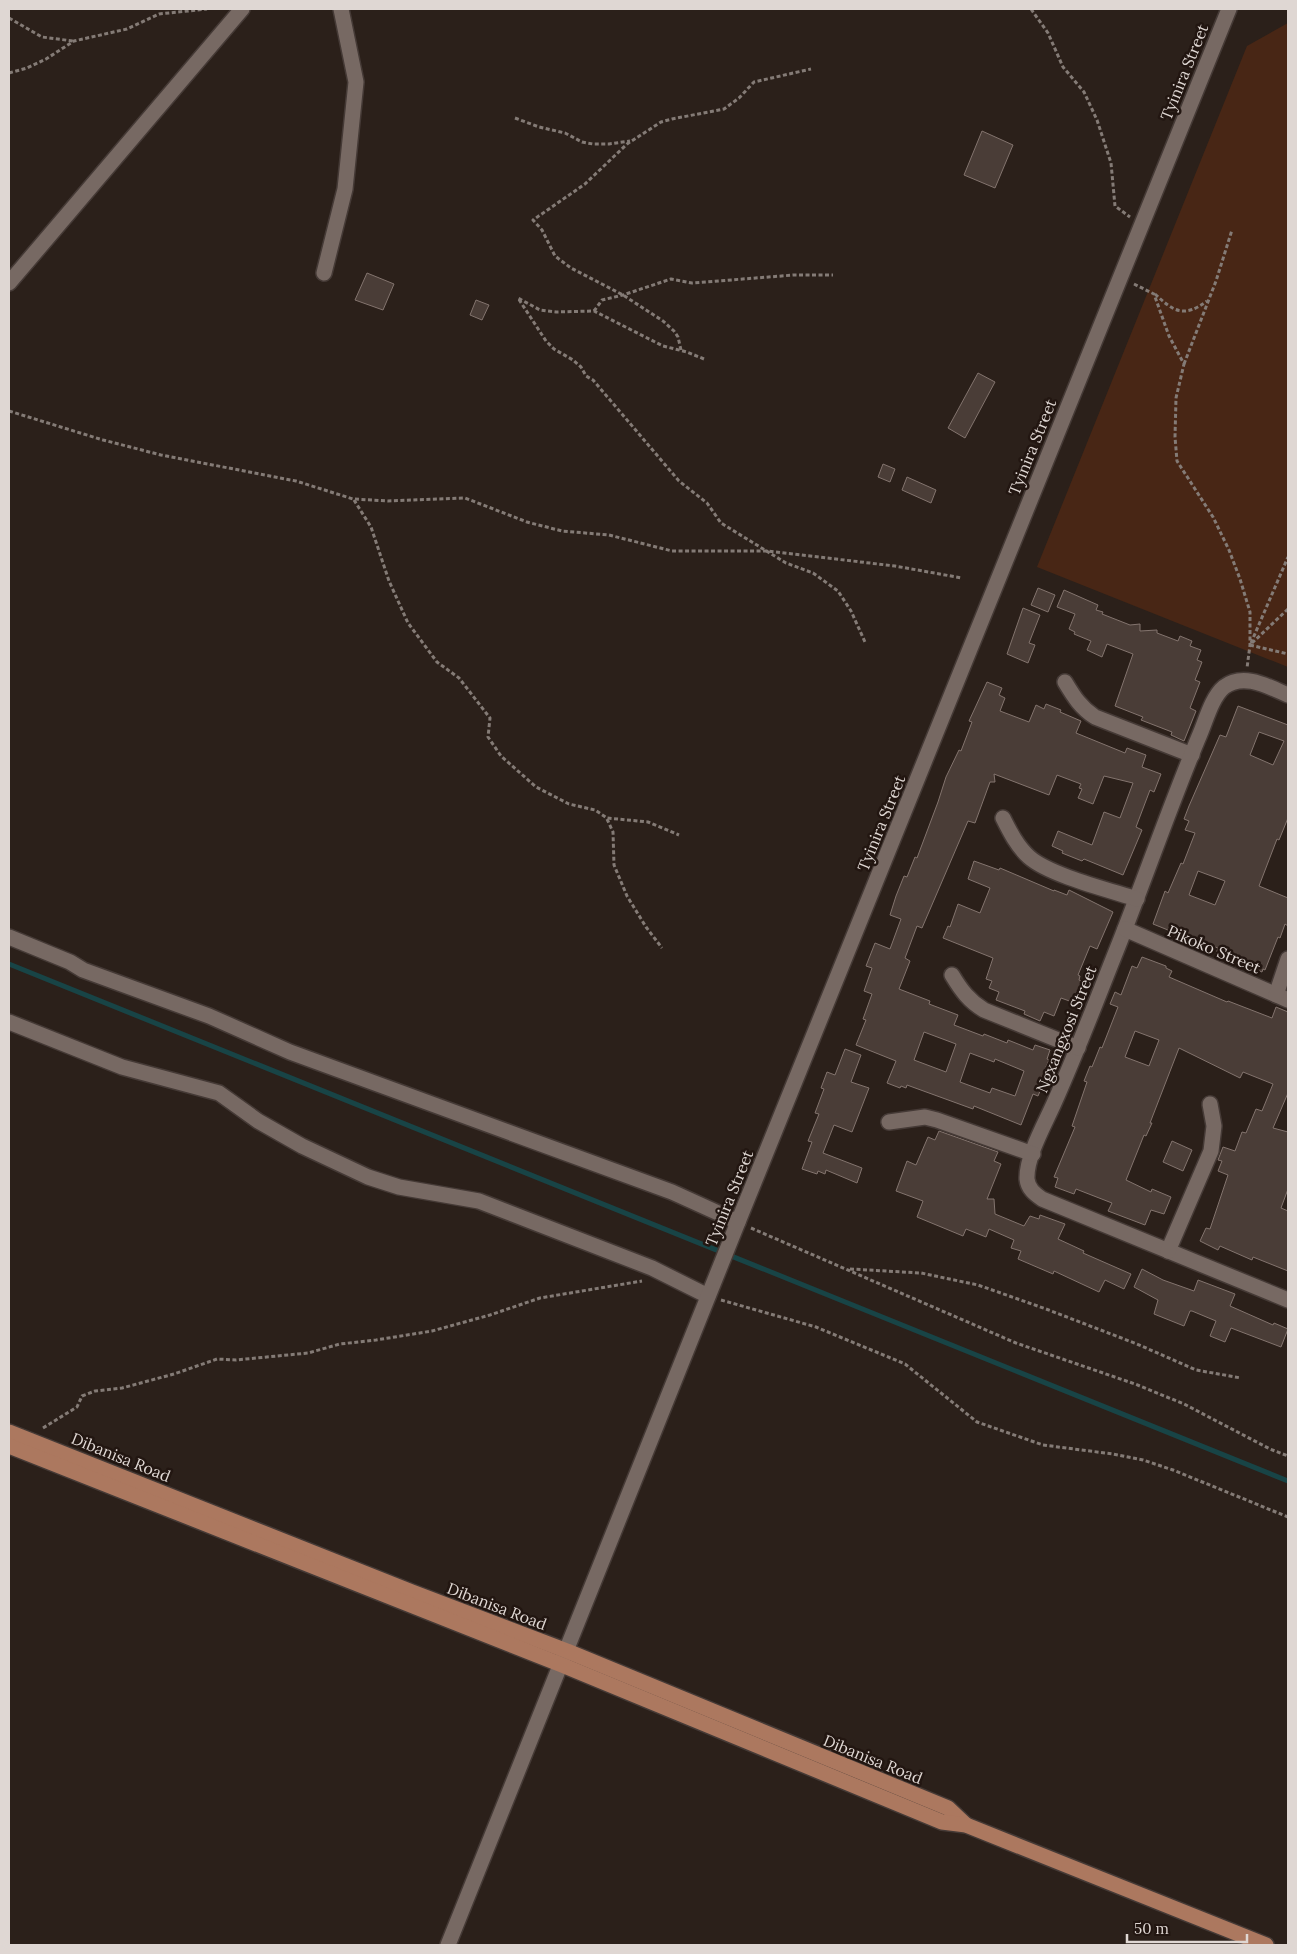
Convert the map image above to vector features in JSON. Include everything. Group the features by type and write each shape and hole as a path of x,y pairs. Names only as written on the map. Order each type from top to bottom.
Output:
{"main road":[{"name":"Dibanisa Road","path":"9,1432 412,1592 564,1658"},
{"name":"Dibanisa Road","path":"9,1446 564,1658 948,1808 966,1825 1266,1945"}],"street":[{"path":"9,283 242,9"},
{"path":"324,273 345,190 356,82 341,9"},
{"name":"Tyinira Street","path":"448,1945 708,1296 1229,9"},
{"path":"1243,680 1256,682 1288,695"},
{"name":"Ngxangxosi Street","path":"1243,680 1232,683 1217,696 1192,755 1078,1048 1028,1166 1027,1177 1028,1185 1038,1196 1288,1300"},
{"path":"1065,682 1076,701 1090,713 1192,755"},
{"path":"1003,818 1018,844 1030,857 1042,865 1137,900"},
{"name":"Pikoko Street","path":"1125,930 1282,997"},
{"path":"9,937 70,962 83,970 209,1016 290,1052 672,1192 738,1222"},
{"path":"1282,997 1288,959"},
{"path":"952,975 962,992 973,1004 1078,1048"},
{"path":"9,1022 122,1067 219,1093 258,1121 302,1146 368,1177 399,1187 478,1202 652,1268 708,1296"},
{"path":"1168,1251 1212,1151 1214,1126 1210,1104"},
{"path":"889,1122 925,1117 1033,1154"}],"path":[{"path":"9,18 42,37 74,41 127,30 159,14 207,9"},
{"path":"1031,9 1048,33 1063,67 1084,92 1098,120 1111,163 1115,206 1141,225"},
{"path":"9,73 27,68 46,59 74,41"},
{"path":"681,350 678,337 674,331 623,295 571,268 555,256 542,230 533,220 584,184 634,140 661,122 724,109 740,98 754,82 811,69"},
{"path":"515,118 539,127 565,133 582,142 609,144 634,140"},
{"path":"1232,230 1226,252 1184,364 1176,398 1175,437 1177,461 1213,517 1229,550 1250,612 1248,668 1243,680"},
{"path":"594,311 602,300 671,280 692,283 794,275 833,276"},
{"path":"1120,277 1154,294 1170,308 1186,312 1197,308 1207,300"},
{"path":"1154,294 1169,336 1184,364"},
{"path":"704,359 681,350 663,346 594,311 556,312 540,310 518,298 546,341 581,367 586,376 593,380 680,481 707,503 721,522 786,563 813,573 838,591 851,611 866,642"},
{"path":"9,411 142,450 296,481 353,499 388,501 465,498 527,522 553,529 609,535 672,551 767,551 895,566 962,578"},
{"path":"353,499 370,528 389,580 408,623 437,662 459,678 490,718 488,737 501,756 536,787 569,804 595,810 607,818 648,822 679,835"},
{"path":"1250,645 1272,598 1288,557"},
{"path":"1250,645 1288,608"},
{"path":"1250,645 1288,654"},
{"path":"607,818 613,832 614,865 627,896 646,927 662,948"},
{"path":"738,1222 1016,1343 1136,1384 1184,1404 1270,1449 1288,1456"},
{"path":"847,1269 921,1273 978,1285 1119,1337 1196,1370 1241,1378"},
{"path":"43,1428 77,1406 82,1396 95,1391 122,1388 174,1374 217,1359 236,1360 308,1353 340,1344 432,1331 490,1315 540,1298 668,1276"},
{"path":"708,1296 816,1327 905,1364 977,1422 1043,1444 1143,1460 1174,1470 1288,1517"}],"shaded area":[{"path":"1288,23 1288,667 1037,567 1247,46"}],"building":[{"path":"982,131 1013,145 995,188 964,175"},
{"path":"367,273 394,284 383,310 355,300"},
{"path":"476,300 489,305 482,320 470,315"},
{"path":"978,373 995,382 965,438 948,428"},
{"path":"883,464 895,469 890,482 878,477"},
{"path":"907,477 936,490 931,503 902,490"},
{"path":"1038,588 1055,595 1048,612 1031,605"},
{"path":"1064,590 1098,605 1096,610 1103,612 1102,614 1130,625 1140,624 1140,631 1157,630 1157,633 1178,641 1180,636 1192,641 1190,646 1201,650 1197,660 1202,662 1195,680 1200,682 1190,708 1196,711 1184,741 1171,735 1172,732 1141,720 1143,717 1115,706 1133,654 1107,644 1102,657 1087,650 1091,641 1074,634 1075,632 1069,629 1075,614 1057,607"},
{"path":"1023,608 1040,615 1029,643 1035,645 1028,663 1007,654"},
{"path":"987,682 1002,688 999,695 1005,698 1000,711 1029,722 1036,705 1044,709 1046,704 1081,721 1076,733 1125,753 1127,748 1146,755 1142,767 1161,774 1154,792 1150,790 1136,827 1142,830 1123,875 1084,859 1082,861 1062,853 1063,851 1052,846 1058,831 1092,845 1104,812 1120,818 1133,783 1104,776 1093,804 1078,798 1082,789 1079,788 1081,784 1057,775 1049,795 994,774 995,782 990,782 975,823 968,821 922,928 917,926 905,958 910,961 899,989 930,1001 929,1004 958,1015 954,1025 1007,1043 1008,1040 1033,1050 1035,1045 1050,1050 1047,1059 1049,1060 1046,1067 1048,1068 1046,1077 1038,1096 1033,1094 1021,1125 974,1106 973,1109 907,1085 906,1088 901,1086 900,1088 887,1083 896,1061 856,1045 866,1020 863,1019 872,994 864,991 872,968 866,966 875,943 890,949 901,919 890,915 896,896 904,876 907,877 915,857 917,858 946,777 959,750 961,751 972,722 969,721","holes":["924,1032 956,1044 946,1072 914,1060","970,1053 994,1062 995,1059 1024,1071 1015,1096 992,1088 990,1093 960,1082"]},
{"path":"1238,706 1288,725 1288,818 1279,840 1277,839 1259,886 1288,898 1288,926 1285,924 1265,970 1263,969 1262,972 1216,954 1218,948 1188,937 1186,940 1167,933 1168,930 1153,924 1165,891 1168,893 1181,863 1183,864 1195,833 1185,830 1189,821 1184,819 1189,806 1220,735 1226,737","holes":["1259,732 1284,741 1273,765 1250,755","1198,871 1225,881 1215,905 1189,895"]},
{"path":"974,861 999,870 1000,868 1067,895 1069,890 1113,912 1097,949 1090,946 1078,975 1080,976 1079,980 1086,983 1081,996 1078,995 1075,1003 1061,998 1054,1016 1044,1012 1040,1021 1024,1014 1025,1011 996,1000 999,992 989,988 992,981 986,979 993,958 943,938 948,926 950,927 958,904 980,913 990,888 968,879"},
{"path":"1142,957 1166,966 1166,968 1172,971 1169,977 1227,1002 1272,1018 1276,1007 1288,1012 1288,1093 1273,1128 1288,1132 1288,1189 1281,1208 1288,1211 1288,1271 1253,1257 1252,1260 1220,1246 1218,1250 1200,1241 1206,1228 1210,1229 1228,1175 1218,1171 1222,1161 1218,1160 1223,1147 1235,1151 1242,1132 1246,1133 1256,1109 1262,1111 1273,1084 1243,1072 1240,1078 1179,1048 1150,1123 1152,1123 1146,1136 1144,1135 1126,1180 1151,1192 1152,1189 1171,1197 1164,1214 1151,1210 1145,1225 1108,1211 1112,1203 1076,1189 1074,1194 1055,1187 1058,1178 1054,1177 1075,1127 1072,1126 1087,1082 1084,1081 1100,1047 1102,1048 1118,1007 1110,1004 1115,992 1121,995 1132,966 1137,968","holes":["1135,1031 1159,1040 1149,1066 1125,1057"]},
{"path":"845,1049 861,1055 851,1082 869,1088 852,1132 834,1125 823,1153 862,1168 857,1183 826,1170 825,1174 818,1171 817,1174 802,1169 812,1142 808,1141 819,1114 815,1113 824,1089 821,1088 827,1072 835,1075"},
{"path":"939,1131 998,1152 994,1161 1001,1164 987,1199 994,1199 995,1214 1024,1226 1030,1216 1039,1219 1040,1215 1065,1224 1058,1239 1084,1251 1083,1253 1131,1274 1124,1289 1105,1280 1099,1292 1054,1271 1053,1274 1018,1259 1021,1251 1011,1248 1014,1240 989,1229 986,1237 966,1229 963,1236 917,1217 923,1201 896,1191 907,1161 916,1165 928,1137 935,1140"},
{"path":"1172,1141 1192,1150 1183,1171 1163,1162"},
{"path":"1142,1269 1163,1280 1194,1291 1198,1280 1235,1294 1230,1306 1273,1325 1274,1323 1288,1329 1281,1347 1231,1328 1225,1342 1210,1336 1216,1321 1192,1311 1190,1311 1184,1326 1154,1314 1158,1300 1134,1287"}],"waterway":[{"path":"9,964 1288,1481"}]}
